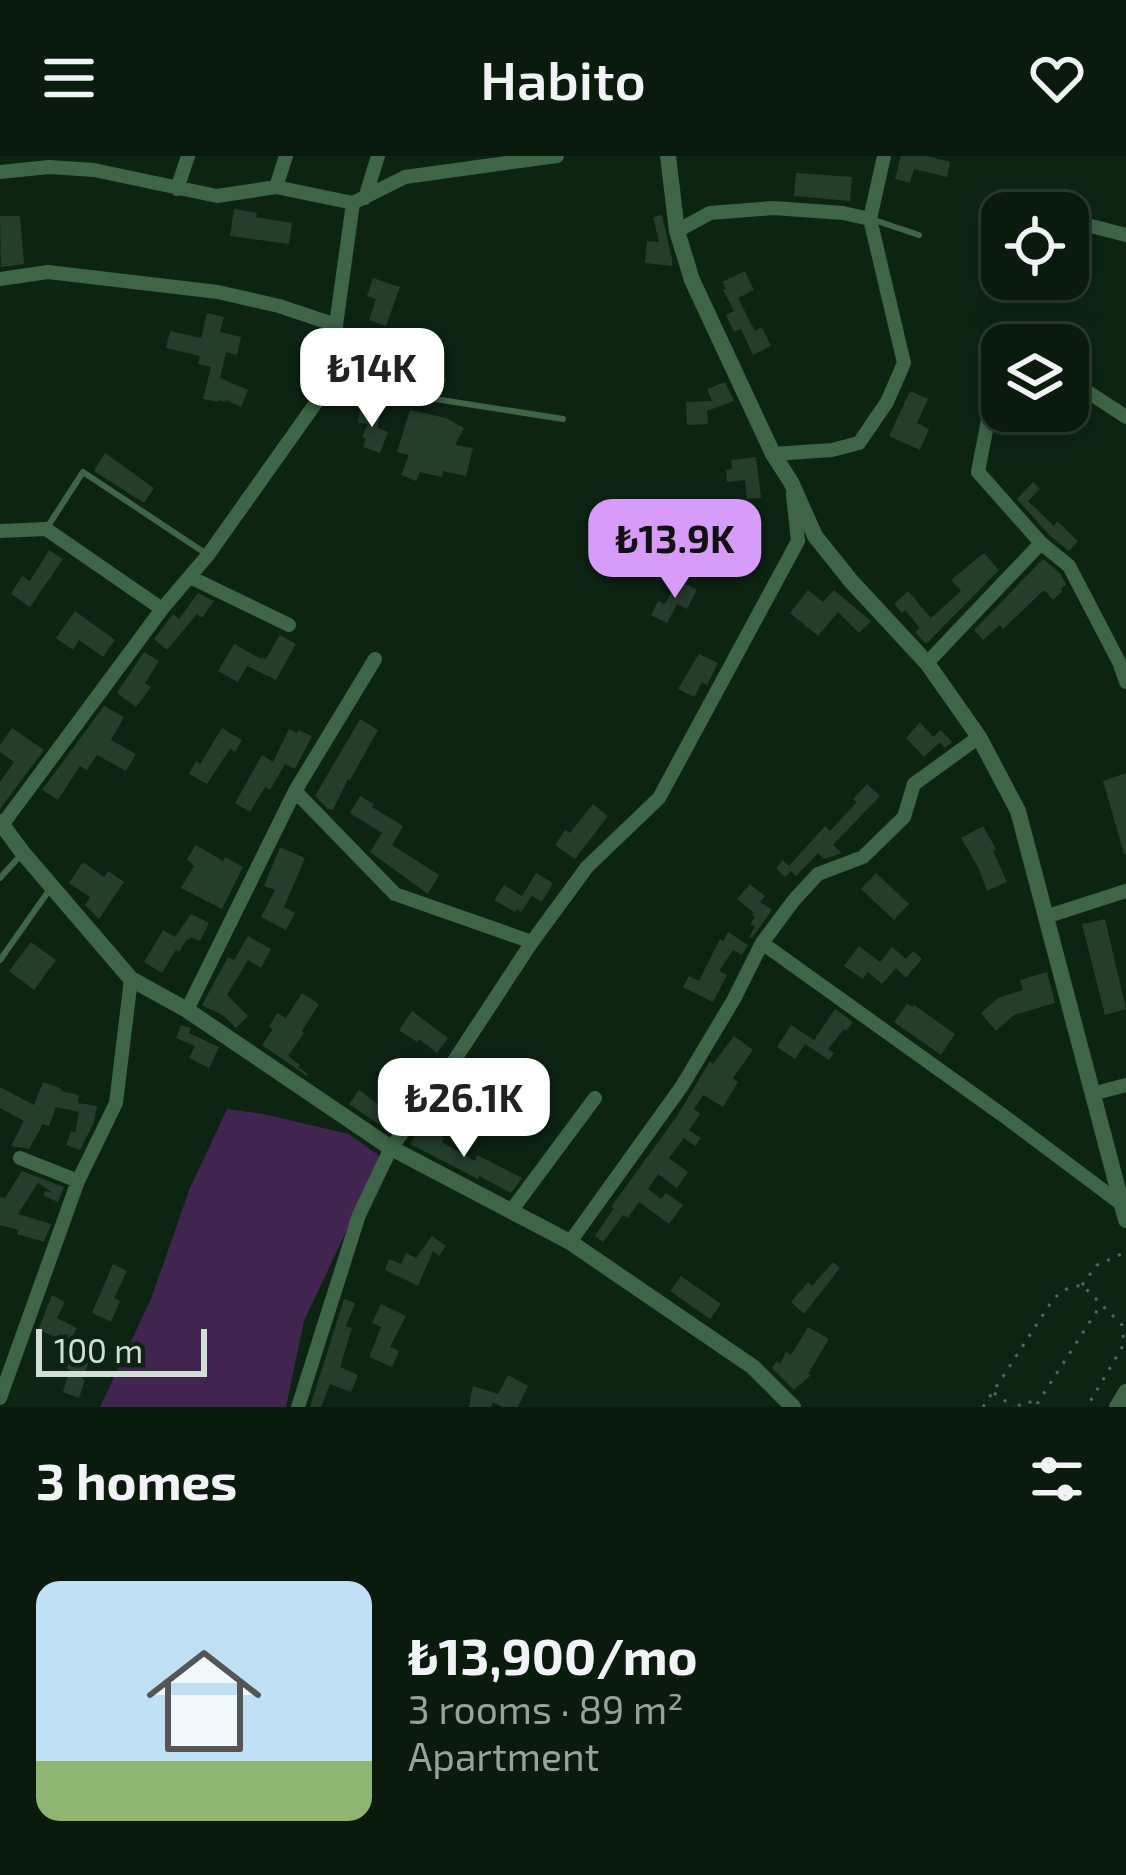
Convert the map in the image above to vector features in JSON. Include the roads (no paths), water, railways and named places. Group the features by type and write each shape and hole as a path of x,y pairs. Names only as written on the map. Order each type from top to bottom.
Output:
{"street":[{"path":"177,189 188,156"},
{"path":"275,188 286,156"},
{"path":"378,156 359,201 335,325 338,366 329,382 208,554 1,824 130,980 187,1010 391,1148 570,1242 753,1367 793,1407"},
{"path":"0,172 51,162 217,196 275,188 359,201 405,177 556,156"},
{"path":"668,156 677,231 692,280 815,536 927,663 979,737 1018,811 1123,1211"},
{"path":"773,454 859,443 904,363 871,219 884,156"},
{"path":"677,231 710,213 772,208 871,219"},
{"path":"1089,224 1125,231"},
{"path":"0,279 48,272 218,292 335,325"},
{"path":"1089,393 1126,417"},
{"path":"986,432 978,472 1041,543 1069,566 1123,662 1126,682"},
{"path":"298,1407 359,1215 391,1148 587,867 659,798 798,541 791,482"},
{"path":"0,531 46,529 162,609"},
{"path":"927,663 1041,543"},
{"path":"190,577 289,625"},
{"path":"187,1010 296,791 375,659"},
{"path":"570,1242 682,1086 762,944 818,874 863,857 904,818 914,784 979,737"},
{"path":"296,791 395,894 532,942"},
{"path":"1045,917 1126,891"},
{"path":"762,944 1004,1116 1123,1211"},
{"path":"0,1398 78,1181 116,1103 130,980"},
{"path":"1092,1094 1126,1085"},
{"path":"511,1211 595,1098"},
{"path":"20,1158 78,1181"},
{"path":"1117,1407 1126,1392"}],"lane":[{"path":"871,219 919,235"},
{"path":"329,382 562,419"},
{"path":"46,529 83,472 208,554"},
{"path":"0,878 22,854"},
{"path":"0,960 52,886"}]}
